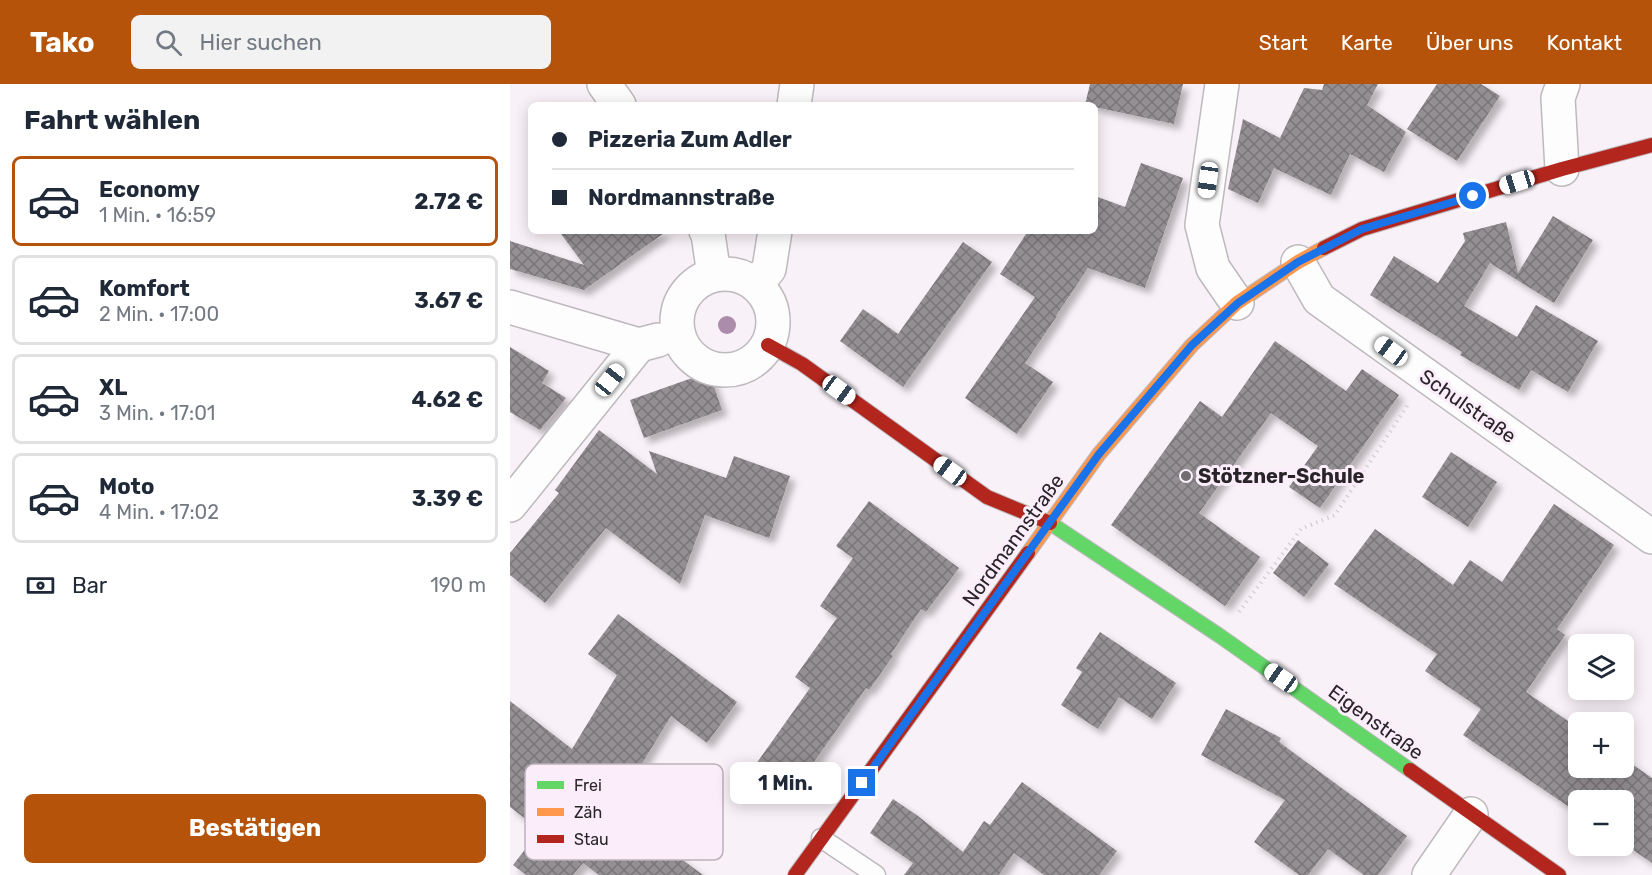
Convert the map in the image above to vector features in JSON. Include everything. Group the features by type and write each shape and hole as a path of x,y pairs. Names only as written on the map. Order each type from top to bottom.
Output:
{"street":[{"path":"604,84 617,102"},
{"path":"794,102 797,84"},
{"path":"1222,84 1202,225 1214,268 1238,303"},
{"path":"1562,169 1558,98 1563,84"},
{"name":"Nordmannstraße","path":"795,875 1099,454 1192,345 1238,303 1298,262 1362,229 1562,169 1652,145"},
{"path":"708,234 714,275"},
{"path":"756,285 769,268 775,234"},
{"name":"Schulstraße","path":"1298,262 1319,299 1652,537"},
{"path":"729,274 743,277 756,285 765,294 774,319 773,333 768,345 758,358 744,367 728,371 712,369 697,362 686,350 678,335 677,316 683,297 691,287 714,275 729,274"},
{"path":"510,307 639,345 678,335"},
{"path":"510,505 639,345"},
{"name":"Eigenstraße","path":"768,345 802,364 987,497 1050,523 1220,636 1559,875"},
{"path":"1429,875 1471,814"}],"lane":[{"path":"821,838 876,875"}],"path":[{"path":"1220,636 1301,529 1335,515 1427,377"}],"building":[{"path":"1090,84 1183,84 1174,124 1098,108 1098,102 1086,102"},
{"path":"1324,84 1378,84 1367,105 1406,132 1384,172 1350,154 1331,195 1274,168 1258,203 1228,189 1243,119 1280,138 1304,88 1322,90"},
{"path":"1437,84 1481,84 1500,96 1457,161 1407,129"},
{"path":"1141,163 1183,178 1145,288 1088,268 1025,363 1053,382 1017,434 965,398 1035,297 1000,274 1026,234 1098,234 1098,197 1125,207"},
{"path":"1553,216 1593,240 1554,303 1490,263 1464,306 1517,337 1536,305 1598,341 1568,392 1531,370 1519,390 1460,355 1462,352 1370,295 1394,256 1438,283 1465,241 1463,233 1506,222 1518,273"},
{"path":"561,234 663,234 584,290 510,269 510,241 584,265"},
{"path":"963,242 992,262 903,387 840,341 863,309 898,334"},
{"path":"1275,341 1346,391 1362,369 1399,395 1320,508 1289,487 1318,446 1271,413 1199,513 1260,557 1225,606 1111,525 1200,401 1222,417"},
{"path":"510,347 549,371 542,383 566,398 540,430 510,412"},
{"path":"709,372 722,410 644,438 630,400"},
{"path":"599,430 657,474 649,451 726,478 734,456 790,476 769,538 705,515 680,584 606,528 545,603 510,575 510,553 559,493 555,490"},
{"path":"1451,452 1497,482 1468,527 1422,497"},
{"path":"869,501 959,568 926,612 921,609 891,654 893,656 869,690 866,688 793,792 775,779 766,792 746,778 810,688 795,677 837,618 820,606 853,558 836,546"},
{"path":"1554,504 1614,545 1557,629 1565,635 1526,692 1568,721 1568,778 1634,778 1634,766 1652,778 1652,863 1634,851 1634,790 1568,790 1568,806 1463,735 1481,709 1425,671 1437,654 1334,584 1375,529 1453,585 1470,560 1502,582"},
{"path":"1298,540 1329,564 1304,597 1273,573"},
{"path":"618,614 737,702 707,743 671,716 642,764 525,764 525,818 510,807 510,701 572,749 617,675 588,654"},
{"path":"1100,632 1176,683 1152,719 1119,697 1098,729 1061,705 1082,672 1076,668"},
{"path":"1226,709 1281,738 1279,742 1407,836 1378,875 1364,875 1328,849 1308,875 1299,875 1254,842 1285,800 1201,755"},
{"path":"1022,782 1117,851 1099,875 1044,875 1014,853 999,875 904,875 913,863 870,833 893,799 963,852 984,821 990,825"},
{"path":"525,849 525,860 683,860 703,875 599,875 583,863 573,875 526,875 513,865"}],"traffic: fast":[{"path":"1050,523 1220,636 1410,770"}],"traffic: slow":[{"path":"1028,553 1099,454 1192,345 1237,303 1298,262 1324,248"}],"traffic: jam":[{"path":"1324,248 1362,229 1562,169 1652,145"},
{"path":"768,345 802,364 987,497 1050,523"},
{"path":"795,875 1028,553"},
{"path":"1410,770 1559,875"}],"place":[{"name":"Stötzner-Schule","path":"1186,476"}],"route":[{"path":"862,783 1099,454 1192,345 1238,303 1298,262 1362,229 1473,196"}]}
